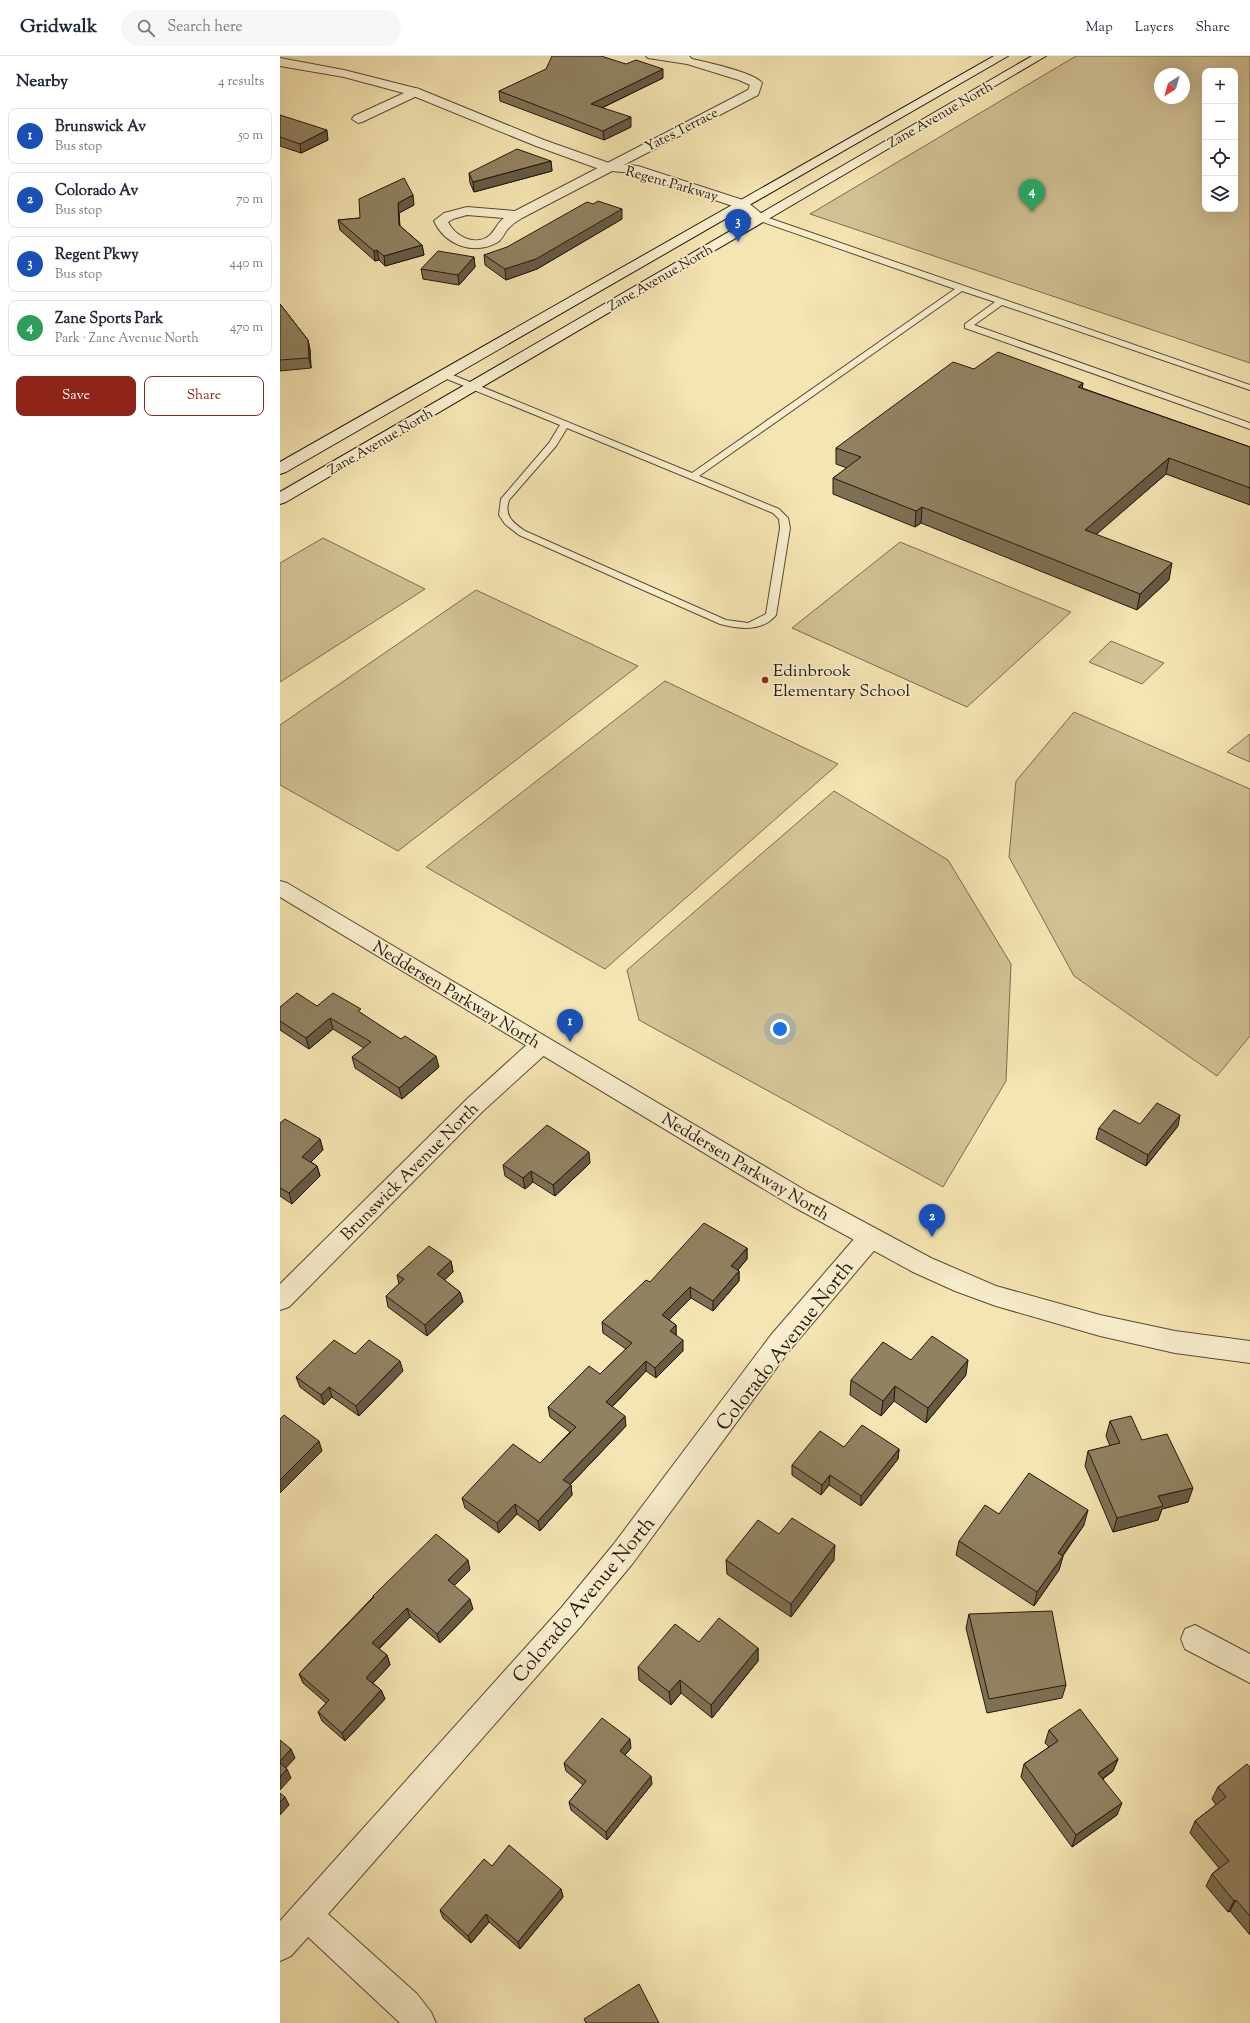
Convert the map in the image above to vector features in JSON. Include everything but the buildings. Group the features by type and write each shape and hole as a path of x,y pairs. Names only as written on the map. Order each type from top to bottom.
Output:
{"street":[{"name":"Yates Terrace","path":"517,215 488,212 457,212 447,216 441,221 443,226 456,239 475,244 495,239 502,227 517,215 754,92 756,83 743,77 685,58 652,56"},
{"name":"Zane Avenue North","path":"280,469 1002,56"},
{"name":"Zane Avenue North","path":"280,499 1040,56"},
{"name":"Regent Parkway","path":"280,62 344,74 415,92 540,143 607,167 633,169 741,204 760,218"},
{"path":"358,119 415,92"},
{"name":"Regent Parkway","path":"607,167 620,178 635,183"},
{"name":"Regent Parkway","path":"708,209 725,214 760,218"},
{"name":"Neddersen Parkway North","path":"280,888 869,1239 965,1284 1011,1301 1086,1323 1154,1338 1220,1350 1250,1352"},
{"name":"Brunswick Avenue North","path":"280,1300 475,1105 541,1044"},
{"name":"Colorado Avenue North","path":"280,1945 571,1617 614,1566 780,1344 869,1239"},
{"path":"1195,1639 1250,1669"},
{"path":"306,1915 406,2005 420,2023"}],"lane":[{"path":"760,218 1250,388"},
{"path":"693,476 961,288"},
{"path":"1001,302 968,326 1250,426"},
{"path":"445,374 776,511 783,518 786,528 771,615 760,623 742,627 723,622 522,533 505,520 501,509 505,498 553,444 565,424"}],"shaded area":[{"path":"1076,56 1250,56 1250,363 810,214"},
{"path":"323,538 425,589 280,682 280,563"},
{"path":"900,542 1071,612 967,707 792,628"},
{"path":"476,590 638,666 398,851 280,785 280,725"},
{"path":"1111,641 1164,663 1142,684 1089,662"},
{"path":"665,681 838,764 605,969 426,867"},
{"path":"1074,712 1250,789 1250,1036 1217,1076 1074,976 1009,857 1016,781"},
{"path":"1250,734 1250,762 1227,752"},
{"path":"834,791 948,860 1011,964 1006,1081 943,1187 639,1020 627,970"}],"place":[{"name":"Zane Sports Park","path":"1032,212"},
{"name":"Regent Pkwy","path":"738,242"},
{"name":"Edinbrook Elementary School","path":"765,680"},
{"name":"Brunswick Av","path":"570,1042"},
{"name":"Colorado Av","path":"932,1237"}]}
